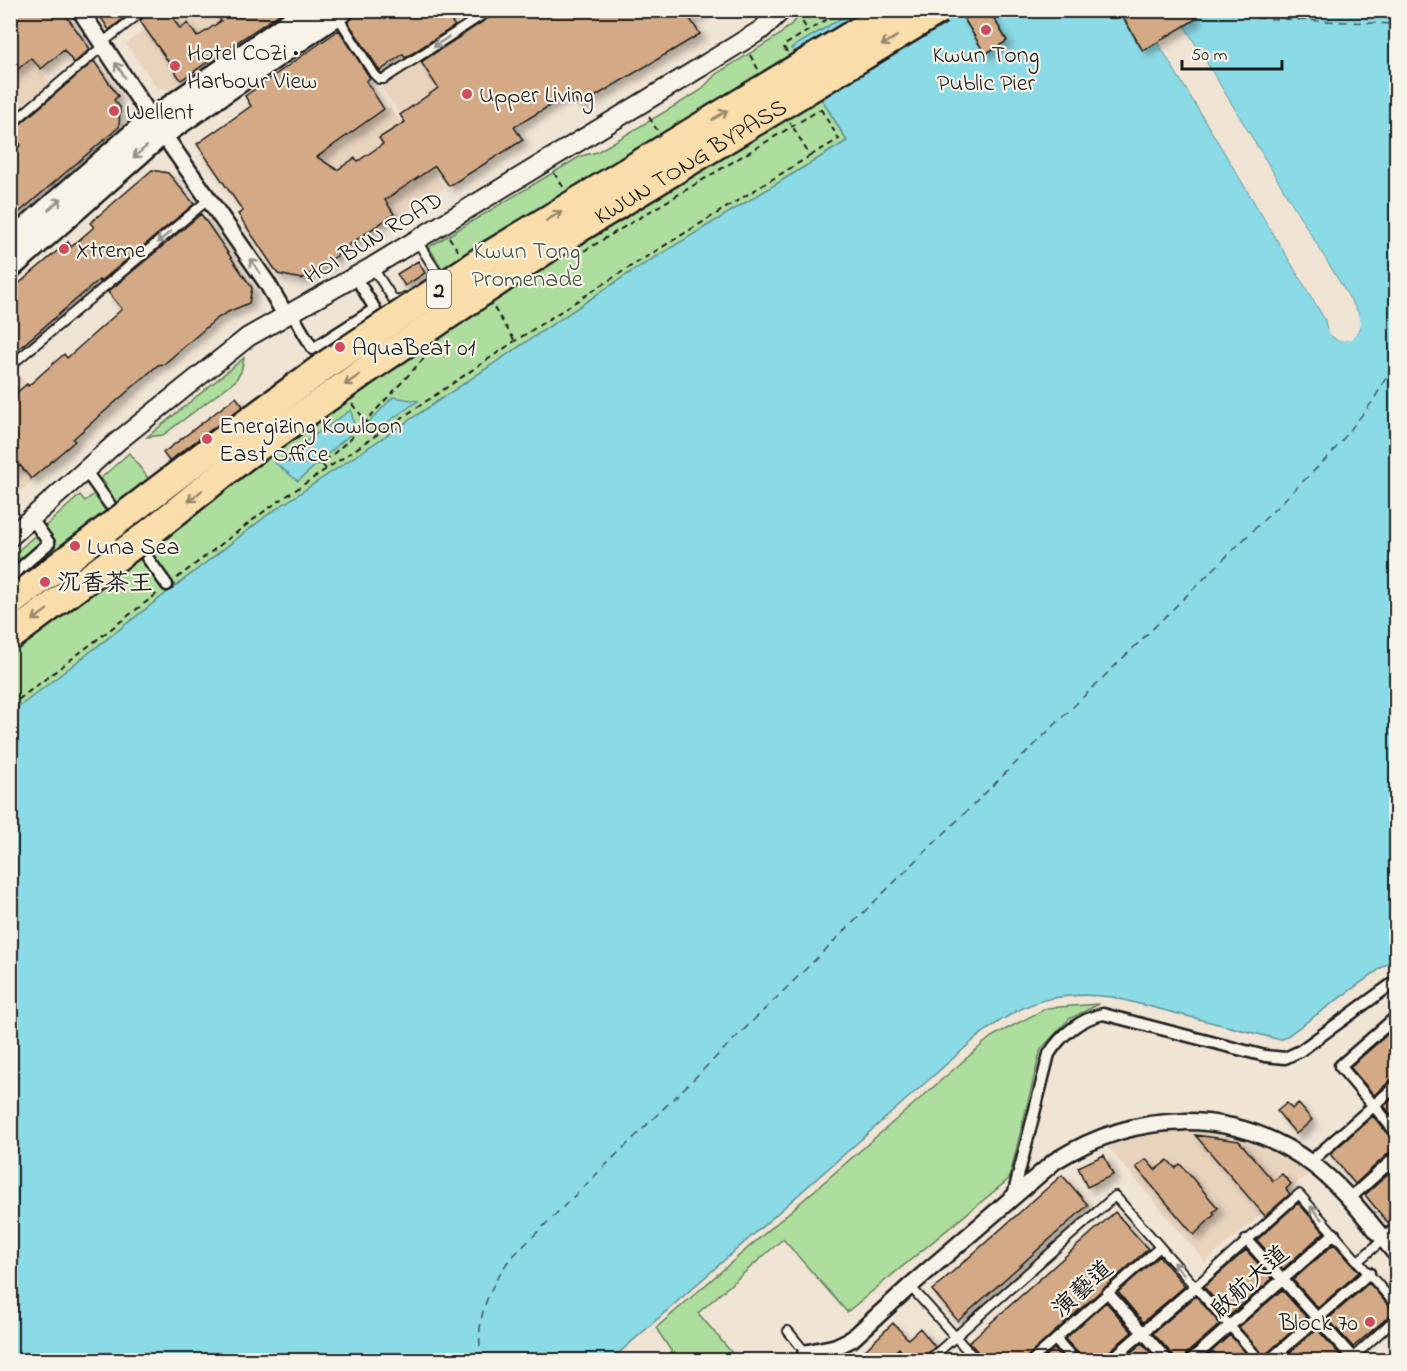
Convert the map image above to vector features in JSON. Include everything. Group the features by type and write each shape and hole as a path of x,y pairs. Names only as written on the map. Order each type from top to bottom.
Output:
{"highway":[{"name":"KWUN TONG BYPASS","path":"10,603 330,362 488,256 893,10"},
{"name":"KWUN TONG BYPASS","path":"10,637 148,534 244,457 411,340 568,236 939,10"}],"main road":[{"path":"10,242 308,10"},
{"path":"10,268 142,150 158,126 339,13"}],"street":[{"path":"80,10 313,349 375,309 361,286"},
{"path":"761,30 773,10"},
{"name":"HOI BUN ROAD","path":"10,537 85,470 240,343 268,324 292,319 372,267 790,12"},
{"path":"85,470 167,585"},
{"path":"10,577 49,543 32,519"},
{"path":"1013,1198 1049,1054 1062,1038 1083,1022 1102,1014 1265,1056 1285,1058 1300,1051 1396,981"},
{"path":"1396,1020 1340,1066 1396,1132"},
{"path":"1310,1162 1396,1086"},
{"path":"805,1357 852,1339 1055,1161 1072,1150 1109,1133 1149,1124 1191,1121 1234,1127 1275,1142 1310,1162 1329,1177 1396,1254"},
{"path":"1349,1199 1396,1157"},
{"path":"1384,1239 1396,1228"},
{"name":"啟航大道","path":"1191,1360 1334,1234"},
{"path":"1247,1240 1350,1359"},
{"path":"1270,1360 1369,1273"},
{"path":"1111,1360 1195,1287"},
{"path":"1108,1293 1167,1360"},
{"path":"1056,1340 1074,1360"}],"lane":[{"path":"10,125 144,10"},
{"path":"339,13 379,79 490,10"},
{"path":"10,366 209,199"},
{"path":"416,240 436,271 434,280 425,286"},
{"path":"372,267 395,301 398,302 416,291"},
{"path":"1195,1287 1299,1194 1396,1305"},
{"path":"929,1360 1115,1196 1260,1360"},
{"path":"1358,1261 1384,1239"},
{"name":"演藝道","path":"1032,1360 1160,1247"},
{"path":"910,1286 976,1360"},
{"path":"1350,1359 1396,1318"},
{"path":"788,1331 805,1357"}],"path":[{"path":"783,46 842,10"},
{"path":"790,12 808,31"},
{"path":"747,50 759,71"},
{"path":"579,254 821,109"},
{"path":"10,706 266,510 597,288 810,156 786,116"},
{"path":"322,464 359,431 429,352"},
{"path":"351,403 377,434"},
{"path":"271,459 322,464 326,469"}],"shaded area":[{"name":"Hotel COZi ∙ Harbour View","path":"213,10 237,45 173,91 156,87 126,44 169,11"},
{"path":"10,35 50,82 11,116 10,116"},
{"path":"419,59 487,162 449,186 379,84"},
{"path":"390,107 445,188 345,249 293,175"},
{"path":"13,368 75,441 11,499 10,456 20,465 11,454 10,370"},
{"path":"1181,1131 1219,1134 1255,1144 1291,1162 1308,1174 1205,1262 1108,1147 1138,1137"}],"green space":[{"name":"Kwun Tong Promenade","path":"806,11 854,11 792,48 847,141 628,274 269,514 11,713 11,557 80,495 85,501 106,485 101,478 129,453 175,513 465,306 429,247 581,156 597,152 700,91 716,74 778,36"},
{"path":"244,358 241,372 235,381 163,435 147,437"},
{"path":"1099,1004 1069,1019 1041,1049 1009,1179 847,1312 783,1239 698,1313 738,1360 677,1360 656,1328 991,1037 1047,1008"}],"water":[{"path":"854,11 959,11 985,54 1007,40 989,11 1119,11 1143,51 1158,42 1325,319 1329,333 1338,340 1344,340 1355,335 1360,328 1358,313 1184,26 1195,19 1191,11 1396,11 1396,957 1283,1039 1112,997 1091,995 1054,998 1038,1002 1007,1016 975,1039 611,1360 11,1360 11,713 269,514 628,274 847,141 791,48"},
{"path":"393,397 418,401 376,430 370,421"},
{"path":"351,410 355,430 320,461 282,458"},
{"path":"275,461 316,465 298,481"}],"pier":[{"path":"1184,26 1358,313 1360,328 1352,339 1337,340 1328,333 1325,319 1158,42 1161,40 1327,317 1330,331 1338,337 1350,336 1357,327 1355,314 1182,28"}],"building":[{"path":"23,10 62,10 90,49 74,63 64,50 41,69 31,58 10,76 10,21"},
{"path":"96,10 134,10 109,30"},
{"path":"150,10 168,10 180,29 188,23 197,37 221,21 214,10 285,10 181,80 140,21"},
{"path":"361,10 444,10 455,26 405,58 403,54 380,71 348,22"},
{"path":"496,10 704,10 690,19 700,34 579,106 571,93 514,127 523,140 449,186 435,166 385,200 394,214 337,253 338,255 302,279 278,274 238,214 243,211 197,144 251,106 245,96 339,30 370,78 366,81 384,109 317,157 337,170 355,158 358,161 383,144 379,138 405,122 400,115 438,88 421,62 493,15"},
{"name":"Kwun Tong Public Pier","path":"959,10 989,10 1007,41 985,54"},
{"path":"1119,10 1191,10 1196,19 1143,51"},
{"path":"94,61 118,96 114,100 120,107 119,127 10,220 10,154 21,145 11,132"},
{"path":"152,170 168,173 194,204 100,282 99,280 10,356 10,291 68,242 71,247 94,227 90,223"},
{"path":"201,214 252,288 249,303 216,319 164,364 158,365 31,479 20,465 10,473 10,398 27,384 28,386 64,354 67,358 122,309 108,292"},
{"path":"418,261 425,273 405,286 397,274"},
{"path":"236,397 243,406 169,461 163,453"},
{"path":"1396,1027 1396,1079 1391,1080 1374,1095 1350,1067"},
{"path":"1396,1096 1396,1121 1384,1106"},
{"path":"1287,1103 1292,1109 1298,1103 1312,1120 1296,1134 1277,1111"},
{"path":"1373,1116 1390,1137 1396,1139 1396,1150 1391,1151 1355,1184 1330,1154"},
{"path":"1195,1135 1239,1141 1273,1181 1282,1174 1291,1184 1286,1189 1290,1194 1265,1216"},
{"path":"1104,1155 1113,1175 1087,1187 1078,1167"},
{"path":"1146,1159 1155,1170 1168,1160 1175,1168 1180,1164 1218,1208 1194,1235 1136,1167"},
{"path":"1396,1167 1396,1219 1389,1224 1365,1195"},
{"path":"1062,1175 1088,1205 958,1321 932,1290"},
{"path":"1298,1203 1324,1232 1283,1269 1257,1240"},
{"path":"1115,1212 1148,1249 1026,1360 985,1360 969,1342"},
{"path":"1334,1244 1359,1272 1318,1308 1293,1280"},
{"path":"1246,1250 1272,1279 1229,1316 1204,1287"},
{"path":"1159,1256 1185,1286 1143,1322 1118,1292"},
{"path":"1369,1283 1394,1312 1353,1347 1328,1319"},
{"path":"1282,1290 1307,1318 1264,1356 1239,1327"},
{"path":"1196,1296 1220,1324 1186,1354 1184,1360 1174,1360 1173,1355 1153,1333"},
{"path":"1106,1302 1132,1332 1106,1354 1104,1360 1081,1360 1080,1355 1065,1339"},
{"path":"893,1323 908,1339 920,1328 935,1347 923,1360 910,1360 899,1348 886,1360 855,1360"},
{"path":"1317,1329 1342,1357 1339,1360 1281,1360"},
{"path":"1230,1335 1252,1360 1202,1360"},
{"path":"1142,1343 1157,1360 1122,1360"},
{"path":"1054,1349 1064,1360 1041,1360"}],"ferry route":[{"path":"1229,10 1253,18 1396,24"},
{"path":"482,1360 480,1333 484,1307 494,1283 509,1260 1332,453 1373,401 1396,360"}],"place":[{"name":"Kwun Tong Public Pier","path":"986,30"},
{"name":"Hotel COZi ∙ Harbour View","path":"175,66"},
{"name":"Upper Living","path":"467,94"},
{"name":"Wellent","path":"114,111"},
{"name":"Xtreme","path":"64,249"},
{"name":"AquaBeat 01","path":"340,347"},
{"name":"Energizing Kowloon East Office","path":"207,439"},
{"name":"Luna Sea","path":"75,546"},
{"name":"沉香茶王","path":"45,582"},
{"name":"Block 70","path":"1370,1322"}]}
